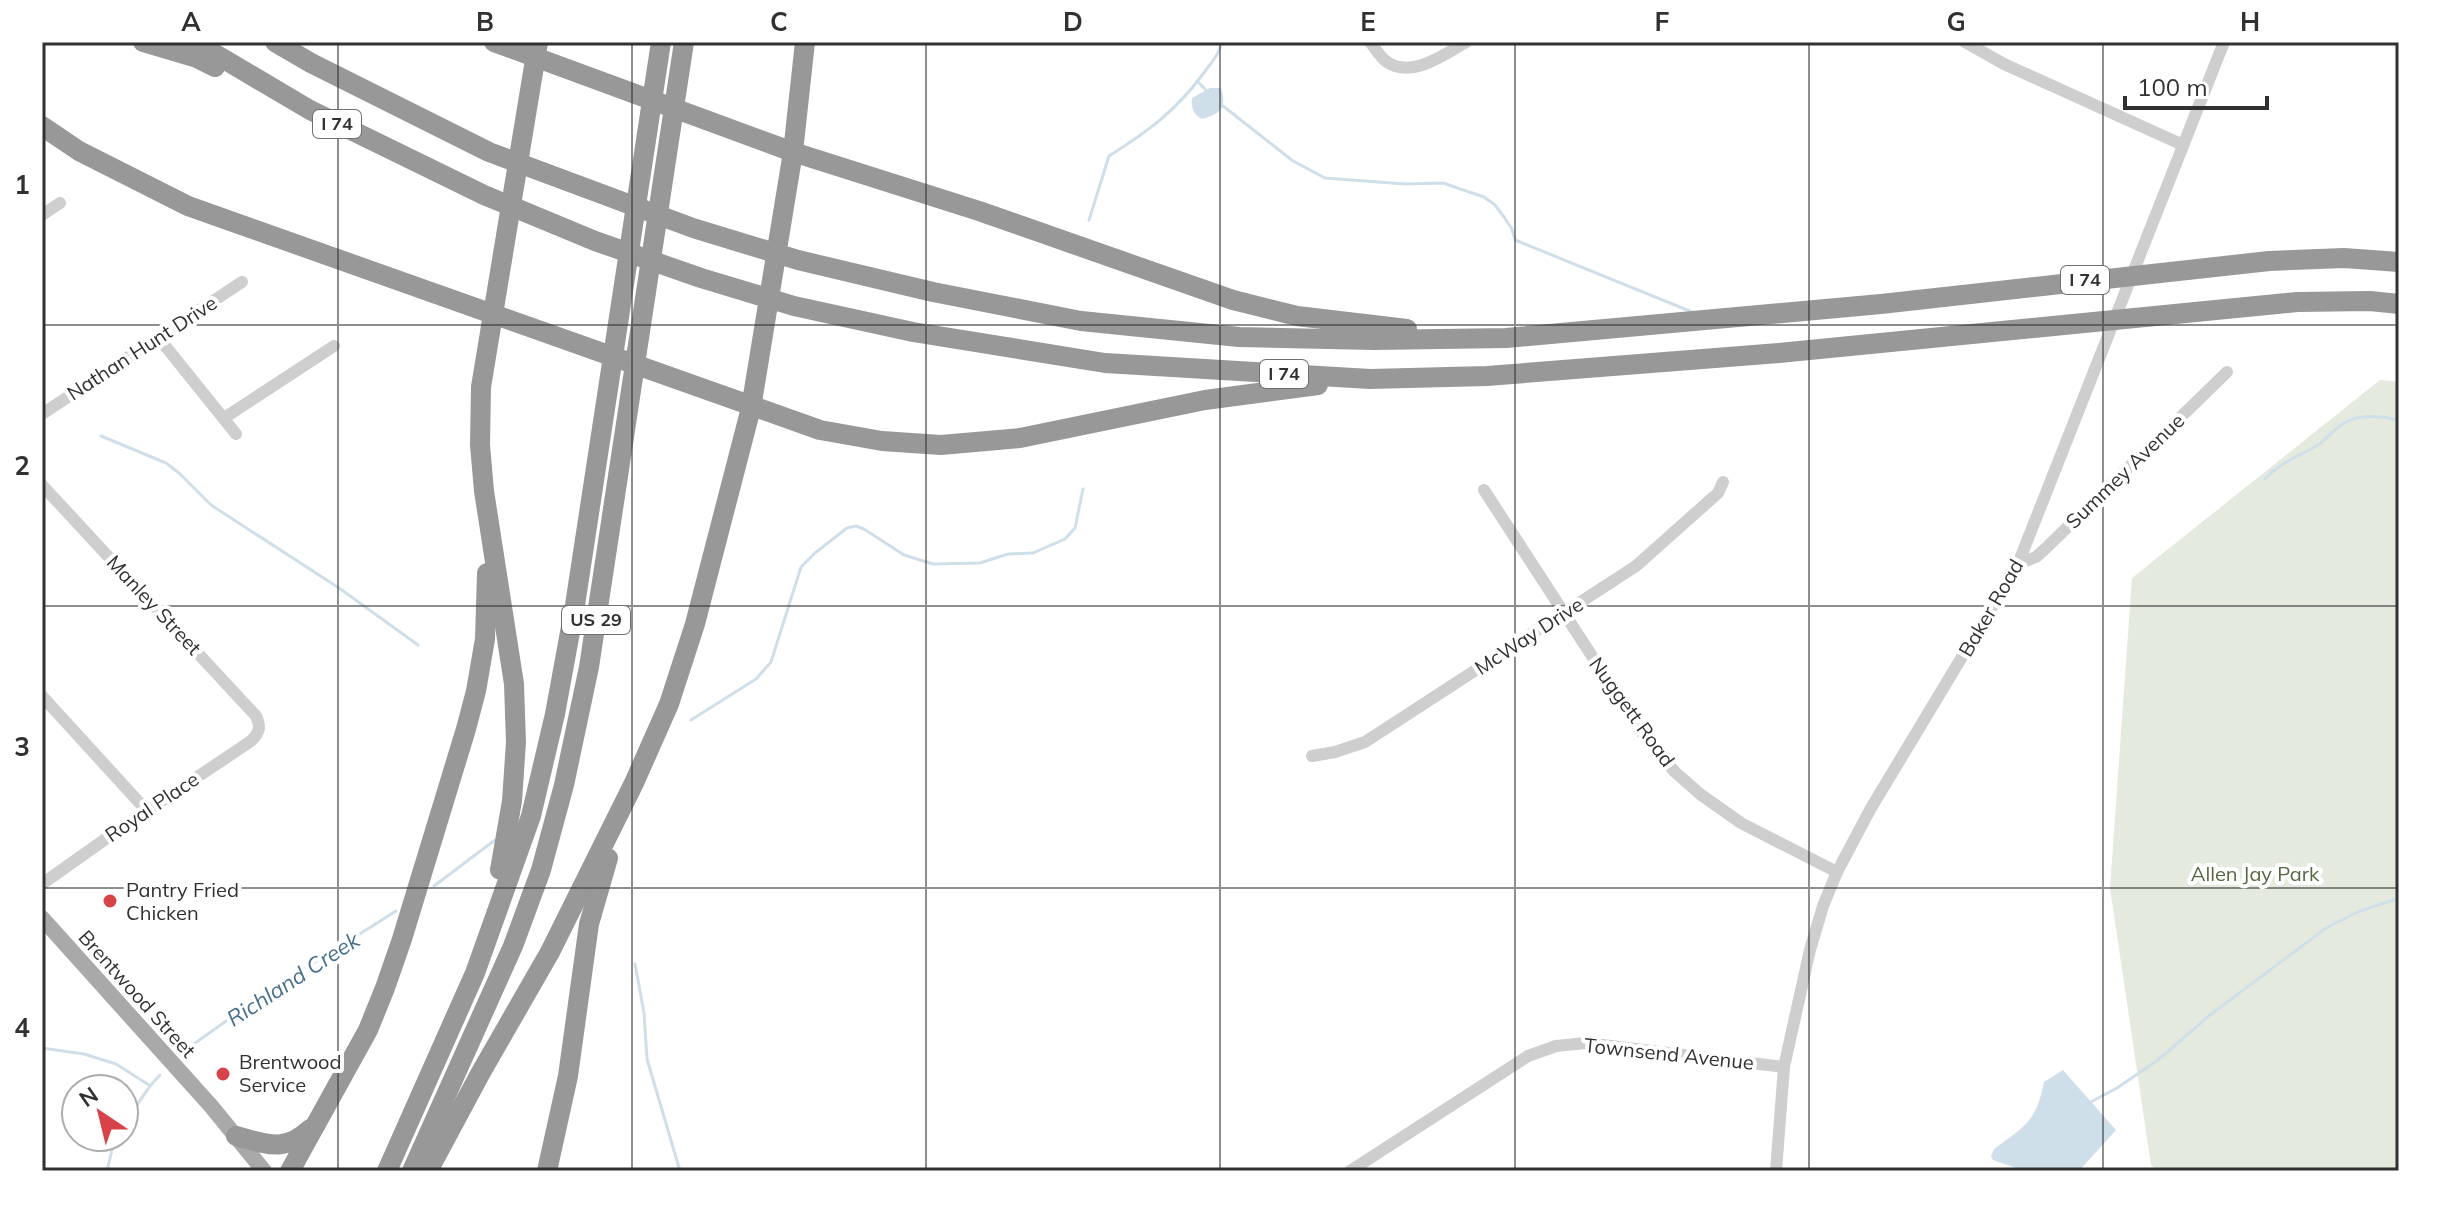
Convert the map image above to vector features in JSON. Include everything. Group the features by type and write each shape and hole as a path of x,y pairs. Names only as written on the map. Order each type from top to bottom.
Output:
{"highway":[{"path":"143,42 197,58 310,110"},
{"name":"I 74","path":"195,42 310,110 484,195 595,241 794,306 913,332 1105,363 1370,379 1487,376 1779,353 2297,302 2370,301 2399,304"},
{"name":"I 74","path":"275,42 489,152 693,228 798,260 933,292 1081,321 1239,337 1374,340 1506,338 1881,304 2269,261 2344,258 2399,262"},
{"path":"494,42 537,50 623,89 793,152 979,211 1233,300 1297,316 1506,338"},
{"name":"US 29","path":"387,1171 475,973 531,816 555,714 575,605 661,42"},
{"name":"US 29","path":"412,1171 513,946 541,870 564,785 589,667 684,42"},
{"path":"428,1171 550,952 634,783 669,704 695,624 751,408 793,152 805,42"},
{"path":"475,973 479,940 504,856 516,742 514,684 486,505 480,445 481,387 537,50"},
{"path":"42,126 79,151 188,206 820,430 882,441 941,445 1020,438 1205,400 1370,379"},
{"path":"290,1171 368,1030 385,988 466,729 485,639 486,505"},
{"path":"547,1171 568,1076 589,924 634,783"},
{"path":"236,1136 282,1146 301,1137 313,1126"}],"main road":[{"name":"Brentwood Street","path":"42,918 264,1171"}],"street":[{"path":"1370,42 1391,64 1411,67 1436,59 1466,42"},
{"path":"1965,42 2004,64 2183,145"},
{"name":"Baker Road","path":"1776,1171 1784,1067 1823,906 1837,872 1891,772 2018,564 2224,42"},
{"path":"42,215 60,203"},
{"name":"Nathan Hunt Drive","path":"42,414 242,282"},
{"path":"158,337 236,434"},
{"path":"224,418 334,346"},
{"name":"Summey Avenue","path":"2018,564 2044,550 2227,372"},
{"name":"McWay Drive","path":"1312,756 1365,742 1564,614 1648,557 1718,493 1723,482"},
{"name":"Manley Street","path":"42,485 256,716 259,729"},
{"name":"Nuggett Road","path":"1484,490 1642,733 1675,772 1741,823 1837,872"},
{"path":"42,696 147,811"},
{"name":"Royal Place","path":"42,884 251,741 259,729"},
{"name":"Townsend Avenue","path":"1350,1171 1528,1056 1556,1046 1586,1043 1784,1067"}],"green space":[{"name":"Allen Jay Park","path":"2380,380 2399,382 2399,1171 2158,1171 2151,1165 2110,888 2132,578"}],"shaded area":[{"path":"1210,88 1221,88 1223,105 1214,115 1202,119 1193,110 1192,98"},
{"path":"2063,1070 2116,1130 2079,1171 2025,1171 1993,1160 1994,1149 2028,1122 2037,1106 2044,1082"}],"waterway":[{"name":"Richland Creek","path":"1089,220 1109,156 1148,129 1182,99 1214,59 1222,42"},
{"path":"1197,81 1209,93"},
{"path":"1223,106 1293,161 1325,178 1405,184 1443,183 1484,197 1504,217 1515,240 1692,312"},
{"path":"2265,479 2282,465 2318,445 2348,421 2374,416 2399,421"},
{"path":"101,436 166,463 211,505 339,588 418,645"},
{"name":"Richland Creek","path":"691,720 756,679 771,662 801,567 847,528 856,526 864,529 904,555 933,564 980,563 1008,554 1033,553 1065,539 1075,528 1083,489"},
{"name":"Richland Creek","path":"434,886 495,840"},
{"path":"2087,1104 2158,1060 2210,1015 2326,928 2360,911 2399,898"},
{"name":"Richland Creek","path":"191,1046 263,995 396,911"},
{"path":"635,964 644,1013 647,1059 680,1171"},
{"path":"42,1048 84,1054 116,1064 149,1085"},
{"name":"Richland Creek","path":"140,1100 160,1075"},
{"name":"Richland Creek","path":"107,1171 111,1153"}],"place":[{"name":"Pantry Fried Chicken","path":"110,901"},
{"name":"Brentwood Service","path":"223,1074"}]}
